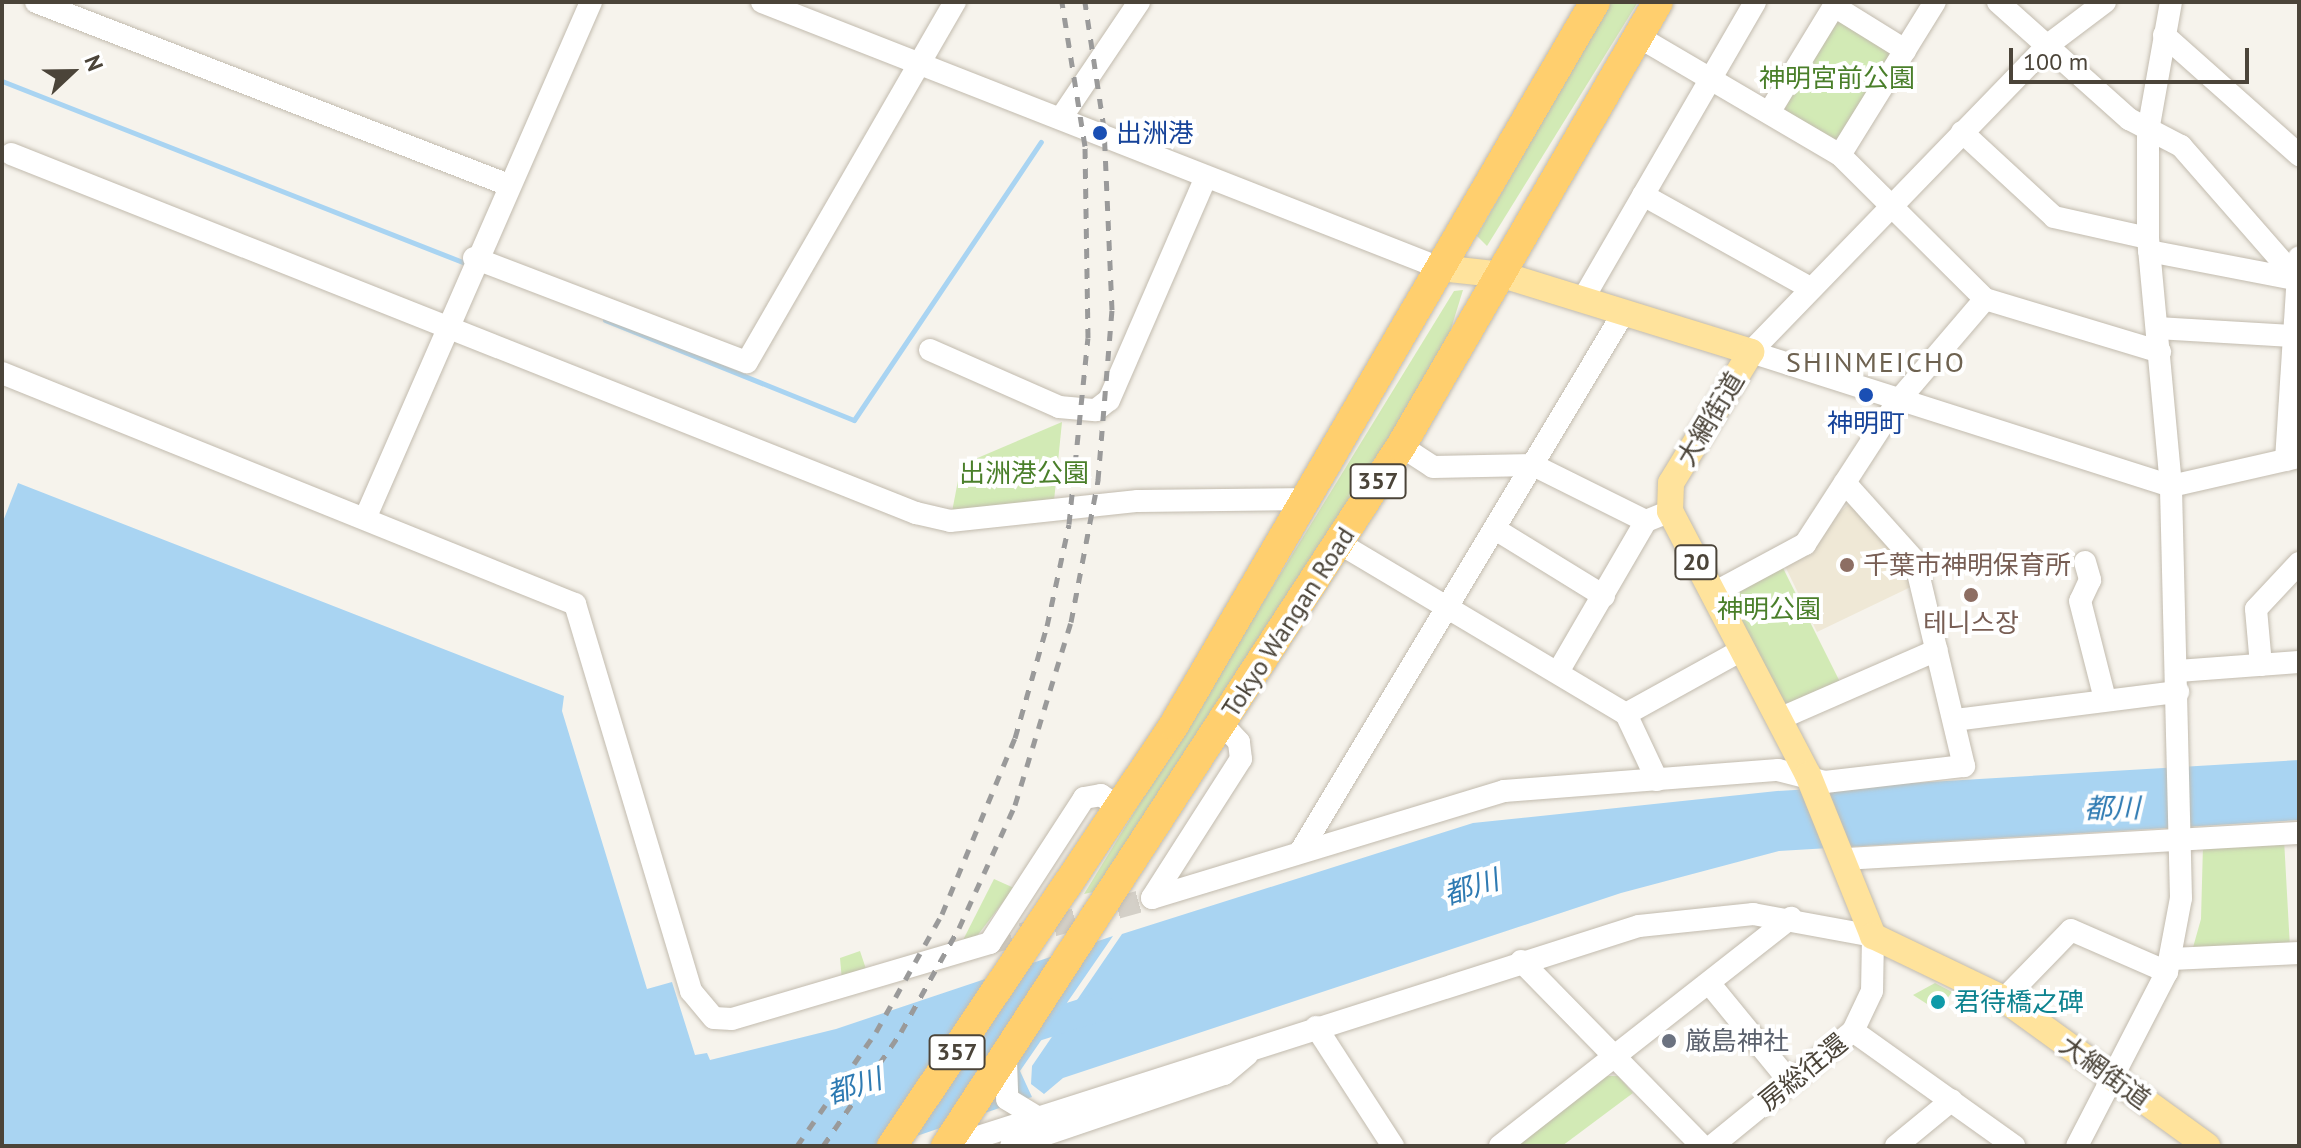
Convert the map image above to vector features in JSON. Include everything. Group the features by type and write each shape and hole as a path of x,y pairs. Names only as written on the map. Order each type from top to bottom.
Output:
{"highway":[{"name":"Tokyo Wangan Road","path":"893,1144 1121,809 1310,499 1595,2"},
{"name":"Tokyo Wangan Road","path":"953,1138 1080,949 1401,446 1503,275 1658,2"}],"main road":[{"name":"大網街道","path":"1440,268 1503,275 1751,352 1671,483 1658,516"},
{"name":"20","path":"1658,516 1712,594 1808,775 1845,859 1873,936"},
{"name":"大網街道","path":"1873,936 2004,999 2207,1146"}],"street":[{"path":"36,2 506,184"},
{"path":"367,514 445,323 591,2"},
{"path":"762,2 1440,268"},
{"path":"471,264 747,362 955,2"},
{"path":"1061,118 1139,2"},
{"path":"1583,299 1755,2"},
{"path":"1840,155 1935,2"},
{"path":"1998,2 2048,45 2148,131 2181,146 2298,272 2292,336 2292,459 2171,486 1751,352 1889,204 2048,45 2105,2"},
{"path":"2077,1146 2170,965 2182,839 2171,486 2148,245 2148,131 2171,2"},
{"path":"1770,111 1834,6 1905,50"},
{"path":"2164,35 2299,155"},
{"path":"1639,37 1713,75 1840,155 1985,299 2160,352"},
{"path":"1962,132 2054,217 2148,245 2298,272"},
{"path":"11,154 950,521 1138,501 1310,499"},
{"path":"930,350 1059,407 1096,410 1109,400 1206,177"},
{"path":"1643,195 1810,288"},
{"path":"1712,594 1805,544 1898,401 1985,299"},
{"path":"1302,849 1624,312"},
{"path":"2157,328 2292,336"},
{"path":"2,373 367,514 575,604 691,991 714,1018 732,1019 990,943 1084,798 1101,795 1121,809"},
{"path":"1401,446 1433,467 1533,465 1658,516 1558,672"},
{"path":"1223,725 1239,742 1241,759 1152,898 1475,796 1778,770 1808,775 1825,782 1964,766 1915,561 1845,483"},
{"path":"1495,529 1604,596"},
{"path":"1339,543 1626,714 1657,780"},
{"path":"2085,562 2090,580 2080,601 2105,699"},
{"path":"2261,665 2256,609 2299,563"},
{"path":"1626,714 1742,650"},
{"path":"1779,719 1937,650"},
{"path":"1955,720 2105,699 2261,665 2299,662"},
{"path":"1845,859 2299,833"},
{"path":"953,1138 1039,1118 1521,961 1678,917 1791,918 1873,936"},
{"path":"1500,1146 1791,918"},
{"path":"2004,999 2071,930 2170,965 2299,953"},
{"name":"房総往還","path":"1712,1146 1853,1031 1874,981 1873,936"},
{"path":"1521,961 1702,1146"},
{"path":"1709,983 1790,1082"},
{"path":"1316,1027 1393,1146"},
{"path":"1853,1031 1952,1100 1999,1142"},
{"path":"1011,1146 1224,1074 1261,1044"},
{"path":"1006,1061 1007,1099 1039,1118"},
{"path":"1896,1146 1952,1100"}],"shaded area":[{"name":"千葉市神明保育所","path":"1854,499 1911,565 1917,584 1817,632 1784,564"}],"green space":[{"path":"1610,2 1638,2 1487,246 1477,236"},
{"name":"神明宮前公園","path":"1833,18 1893,49 1842,137 1832,142 1783,112"},
{"path":"1463,290 1450,332 1399,423 1098,891 1084,894 1454,291"},
{"name":"出洲港公園","path":"1062,422 1054,501 951,517 961,465"},
{"name":"神明公園","path":"1782,566 1841,684 1785,709 1731,603 1733,593"},
{"path":"2284,839 2290,948 2192,951 2201,919 2203,845"},
{"path":"994,879 1014,888 977,936 960,946"},
{"path":"860,951 867,972 842,981 840,958"},
{"path":"1935,983 1952,992 1938,1011 1913,995"},
{"path":"1602,1076 1618,1076 1633,1093 1562,1146 1510,1146"}],"water":[{"path":"18,483 564,696 562,711 647,989 672,982 695,1055 707,1053 710,1060 836,1029 1113,936 1020,1071 1032,1097 887,1146 2,1146 2,524"},
{"path":"2299,760 2299,820 1779,851 1621,893 1063,1078 1044,1094 1031,1084 1032,1066 1122,934 1473,823 1777,791"}],"waterway":[{"path":"2,81 470,265"},
{"path":"605,320 854,420 1041,142"},
{"name":"都川","path":"1018,1033 1100,1007"}],"tunnel":[{"path":"990,943 1152,898"}],"railway":[{"path":"797,1146 876,1032 942,914 1015,738 1047,626 1069,524 1088,338 1085,146 1062,2"},
{"path":"823,1146 901,1032 959,928 1015,805 1071,622 1098,480 1112,310 1104,128 1085,2"}],"place":[{"name":"出洲港","path":"1100,133"},
{"name":"神明町","path":"1866,395"},
{"name":"千葉市神明保育所","path":"1847,565"},
{"name":"테니스장","path":"1971,595"},
{"name":"君待橋之碑","path":"1938,1002"},
{"name":"厳島神社","path":"1669,1041"}],"district":[{"name":"SHINMEICHO","path":"1876,362"}]}
